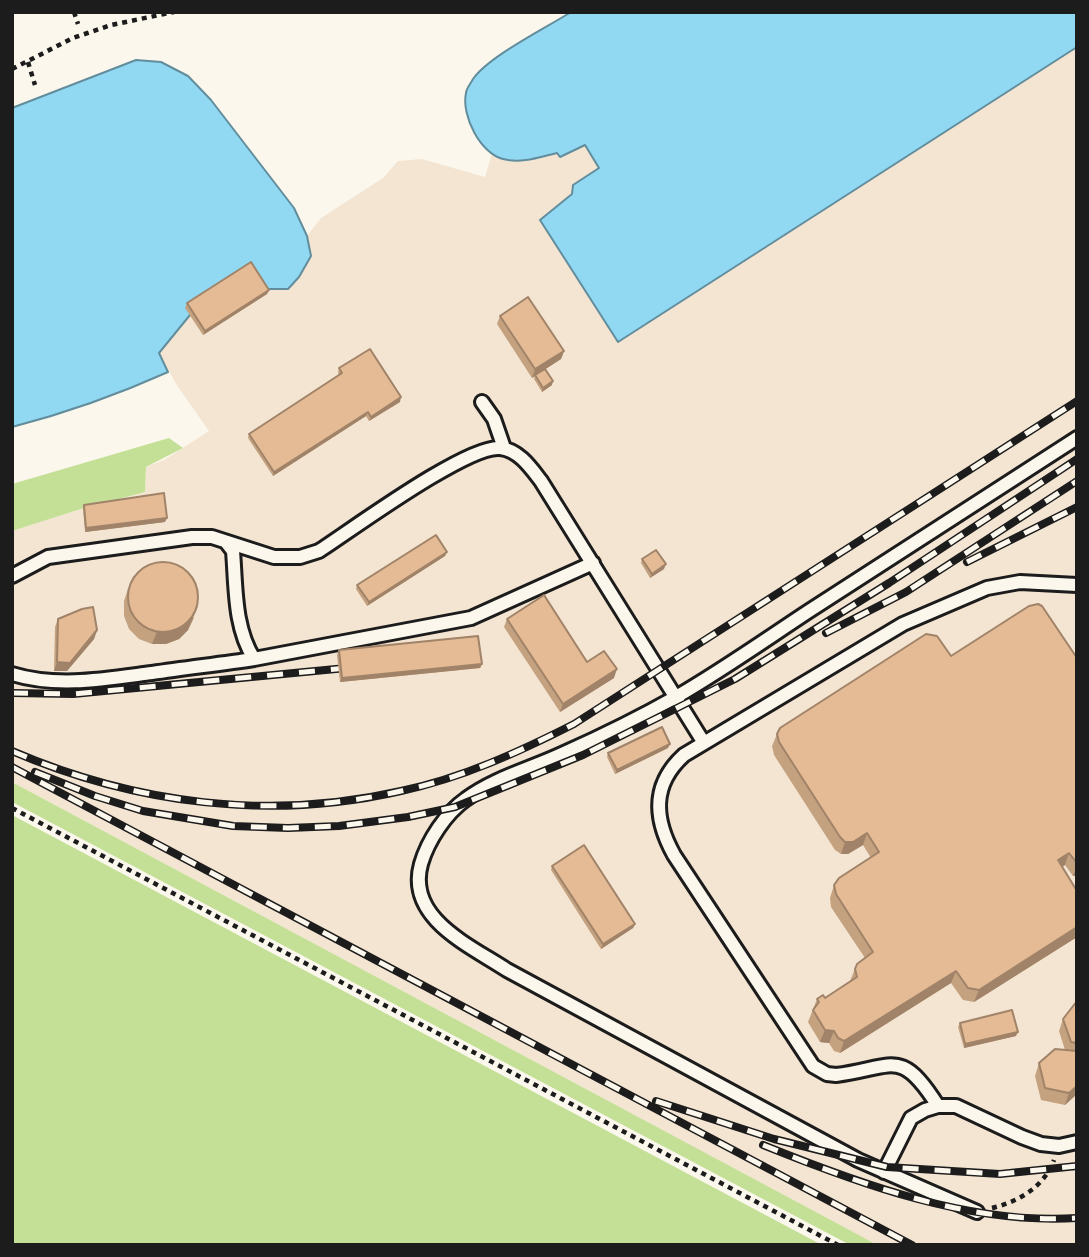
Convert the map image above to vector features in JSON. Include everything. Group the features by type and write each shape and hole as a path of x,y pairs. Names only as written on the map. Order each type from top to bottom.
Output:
{"lane":[{"path":"482,402 494,419 503,448"},
{"path":"977,1212 884,1172 507,970 432,918 421,898 418,879 422,861 435,834 461,802 483,787 562,754 675,698 1077,438"},
{"path":"12,576 48,557 192,537 212,537 274,557 300,557 319,551 458,460 487,449 503,448 523,459 541,481 704,743"},
{"path":"226,542 233,551 239,624 244,643 254,659"},
{"path":"12,674 58,682 123,677 254,659 471,618 593,563"},
{"path":"938,1106 923,1082 894,1064 836,1075 827,1074 813,1066 674,855 662,833 658,802 673,766 684,755 903,624 987,588 1020,582 1077,585"},
{"path":"884,1172 911,1118 938,1106 956,1106 1022,1137 1059,1146 1077,1142"}],"path":[{"path":"74,12 78,24"},
{"path":"12,69 73,38 111,24 174,12"},
{"path":"28,62 35,85"},
{"path":"12,808 838,1245"},
{"path":"977,1212 1013,1203 1028,1193 1050,1170 1059,1146"}],"shaded area":[{"path":"1077,47 1077,1245 877,1245 12,782 12,531 145,492 146,467 164,460 209,431 176,384 159,353 190,315 185,308 311,256 307,236 321,218 383,178 398,161 422,159 485,177 492,153 501,159 526,160 557,153 560,157 585,145 599,168 573,185 619,342"}],"green space":[{"path":"169,438 183,448 146,467 145,492 12,531 12,484"},
{"path":"12,782 877,1245 850,1245 12,802"},
{"path":"12,815 822,1245 12,1245"}],"water":[{"path":"571,12 1077,12 1077,47 618,342 540,220 572,194 573,185 599,168 585,145 560,157 557,153 524,160 503,159 487,150 474,133 465,102 466,91 481,70 504,52"},
{"path":"136,60 161,62 188,76 211,100 294,208 307,236 311,256 299,277 288,289 264,289 190,315 159,353 168,372 91,403 12,427 12,108"}],"building":[{"path":"251,262 269,290 205,331 187,303"},
{"path":"528,297 564,351 535,369 500,316"},
{"path":"370,349 401,397 371,417 368,412 274,472 249,434 342,373 339,368"},
{"path":"545,369 553,381 543,388 535,375"},
{"path":"164,493 167,518 86,528 84,505"},
{"path":"436,535 447,552 369,602 357,585"},
{"path":"656,550 666,564 652,574 642,559"},
{"path":"170,562 183,568 192,577 196,583 196,611 188,622 177,630 156,632 138,622 130,611 128,590 138,572 149,564"},
{"path":"544,595 587,662 604,651 617,669 563,704 507,619"},
{"path":"1038,604 1077,658 1077,863 1069,853 1058,860 1077,891 1077,927 979,990 968,988 956,971 844,1041 838,1038 834,1031 825,1030 813,1010 819,1002 817,999 823,995 825,998 857,977 857,964 873,952 836,894 834,885 839,878 879,852 867,833 853,842 845,842 840,837 779,742 777,734 780,728 926,634 937,636 951,656 1029,606"},
{"path":"93,607 97,630 70,663 57,662 58,619"},
{"path":"478,636 482,664 342,678 339,650"},
{"path":"662,727 670,744 617,770 608,753"},
{"path":"584,845 635,924 603,944 552,866"},
{"path":"1077,1001 1077,1043 1071,1042 1063,1019"},
{"path":"1012,1010 1018,1032 965,1044 960,1023"},
{"path":"1055,1049 1077,1051 1077,1086 1069,1093 1045,1088 1039,1063"}],"railway":[{"path":"12,751 106,784 155,795 253,806 352,800 446,779 511,754 574,724 1077,401"},
{"path":"35,772 95,796 143,811 233,826 339,826 408,817 455,807 583,755 735,679 889,583 1077,459"},
{"path":"826,633 906,592 1077,481"},
{"path":"967,562 1077,507"},
{"path":"12,693 73,694 357,667"},
{"path":"12,767 912,1245"},
{"path":"656,1101 774,1139 887,1167 1000,1174 1077,1166"},
{"path":"763,1145 838,1174 917,1199 997,1215 1077,1218"}]}
